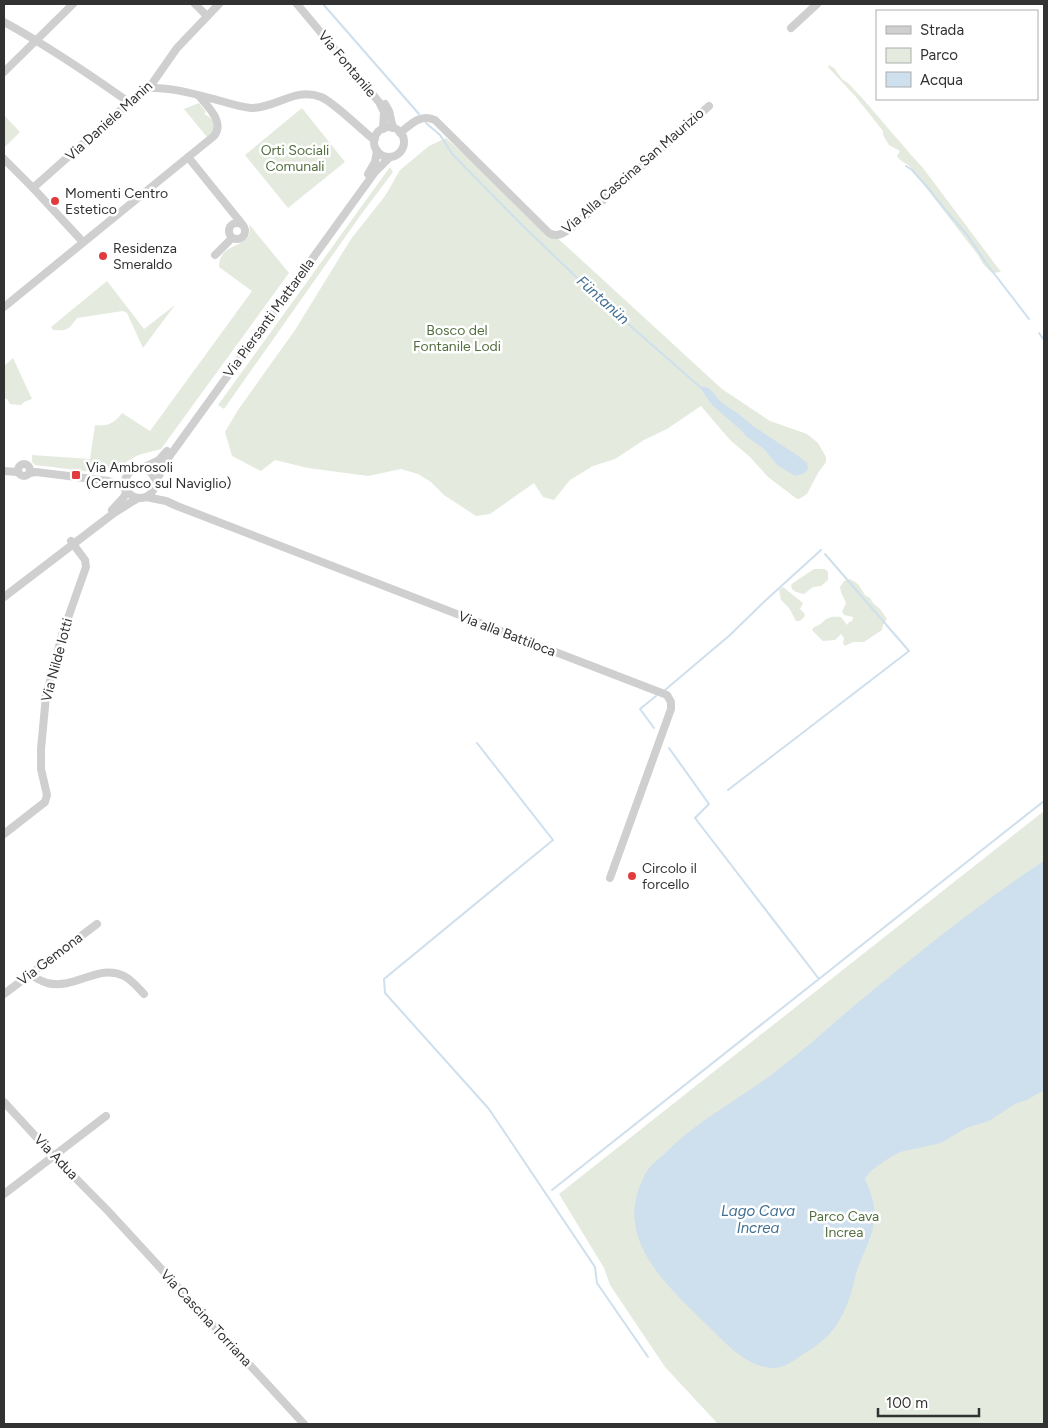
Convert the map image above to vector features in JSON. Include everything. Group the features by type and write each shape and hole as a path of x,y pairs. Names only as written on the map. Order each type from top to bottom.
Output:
{"street":[{"path":"4,72 73,4"},
{"path":"195,4 207,16"},
{"name":"Via Daniele Manin","path":"33,188 149,88 170,56 219,4"},
{"name":"Via Fontanile","path":"298,4 379,102 384,112 383,129"},
{"name":"Via Fontanile","path":"303,4 383,100 397,131"},
{"path":"791,28 818,4"},
{"path":"4,22 81,68 130,103"},
{"path":"149,88 162,88 258,108 269,106 297,95 315,95 330,103 374,139"},
{"path":"4,307 214,136 218,127 216,118 199,96"},
{"name":"Via Alla Cascina San Maurizio","path":"397,131 422,118 429,117 435,120 549,233 553,236 558,236 576,224 709,106"},
{"path":"383,129 397,131 404,141 402,150 390,157 382,156 377,151 374,143 376,135 383,129"},
{"name":"Via Piersanti Mattarella","path":"140,469 159,460 165,454 371,170 377,151"},
{"path":"188,157 246,231 240,239 232,238"},
{"name":"Via Piersanti Mattarella","path":"155,485 166,461 375,172 390,157"},
{"path":"4,159 83,242"},
{"path":"232,238 229,231 233,224 233,214"},
{"path":"233,224 238,222 242,224"},
{"path":"215,255 232,238"},
{"path":"4,593 116,512 153,492 155,485 154,478 144,469 133,470 129,474 109,481"},
{"path":"13,470 23,476 27,476 32,471 109,481 127,490 132,496 142,498"},
{"path":"4,597 114,509 127,490 126,482 129,474"},
{"path":"155,485 166,501"},
{"name":"Via alla Battiloca","path":"142,498 166,501 670,697 671,709 610,878"},
{"name":"Via Nilde Iotti","path":"4,834 45,802 47,795 42,769 41,749 47,688 65,625 86,567 85,560 72,542"},
{"name":"Via Gemona","path":"4,994 97,924"},
{"path":"30,974 43,982 60,984 74,983 98,974 113,973 127,978 144,994"},
{"name":"Via Adua","path":"4,1102 53,1156 108,1211"},
{"path":"4,1194 106,1116"},
{"name":"Via Cascina Torriana","path":"108,1211 304,1424"}],"green space":[{"path":"829,65 863,99 923,168 1001,272 992,273 983,264 910,167 898,158 897,156 900,151 889,145 883,135 883,131 856,97 828,67"},
{"path":"199,103 206,112 204,114 211,119 214,125 213,131 207,137 184,109"},
{"name":"Orti Sociali Comunali","path":"302,108 345,162 288,208 245,155"},
{"path":"4,115 20,132 4,148"},
{"name":"Bosco del Fontanile Lodi","path":"446,138 722,389 770,421 807,434 818,443 826,457 826,462 807,494 797,499 768,477 750,457 730,440 701,406 667,429 644,440 615,459 593,466 570,480 554,500 543,497 534,483 490,514 476,516 444,495 431,482 418,474 401,469 368,476 308,468 275,460 261,471 232,456 225,432 238,410 295,330 351,239 385,196 400,170 429,146"},
{"path":"390,167 393,172 224,409 218,405"},
{"path":"249,224 289,273 161,449 138,455 117,469 105,472 35,465 32,462 32,455 90,459 95,425 110,424 122,413 150,431 252,291 219,267 225,252 247,238"},
{"path":"107,281 144,329 175,305 143,348 127,313 123,311 77,318 65,330 53,330 51,327"},
{"path":"13,358 32,399 21,405 10,404 4,398 4,366"},
{"path":"814,569 825,569 828,572 828,580 821,586 813,587 804,594 792,589 791,585 793,583"},
{"path":"850,579 858,584 865,595 870,598 887,619 882,630 864,642 853,642 845,646 843,643 844,638 841,634 835,640 823,641 812,630 827,618 841,617 847,625 852,621 853,617 844,615 842,612 846,603 840,587 844,581"},
{"path":"783,587 803,603 800,609 805,616 800,621 796,621 789,608 781,600 779,590"},
{"name":"Parco Cava Increa","path":"1044,811 1044,1424 718,1424 665,1367 610,1285 604,1268 559,1194"}],"water":[{"path":"699,386 709,388 721,402 797,455 807,463 808,469 803,474 795,476 777,465 764,449 747,437 712,405"},
{"name":"Lago Cava Increa","path":"1044,861 1044,1090 1027,1100 1015,1104 989,1121 966,1128 941,1143 900,1152 872,1170 865,1178 872,1196 875,1216 874,1224 845,1310 840,1319 830,1334 784,1366 771,1368 752,1363 722,1340 675,1293 653,1267 645,1253 638,1238 634,1210 636,1198 645,1174 655,1162 688,1132 775,1072 948,930 995,894"}],"waterway":[{"path":"323,4 419,114"},
{"name":"Füntanün","path":"426,123 440,135 453,155 524,227 594,294 700,387"},
{"path":"906,166 929,189 968,236 1029,319"},
{"path":"1039,333 1044,340"},
{"path":"665,690 730,635 821,550"},
{"path":"728,790 909,651 825,554"},
{"path":"654,728 640,709 656,696"},
{"path":"477,743 553,840 384,979 385,993 489,1109 595,1267 597,1283 648,1357"},
{"path":"669,748 709,804 695,818 819,979"},
{"path":"552,1190 1044,801"}],"place":[{"name":"Momenti Centro Estetico","path":"55,201"},
{"name":"Residenza Smeraldo","path":"103,256"},
{"name":"Via Ambrosoli (Cernusco sul Naviglio)","path":"76,475"},
{"name":"Circolo il forcello","path":"632,876"}]}
